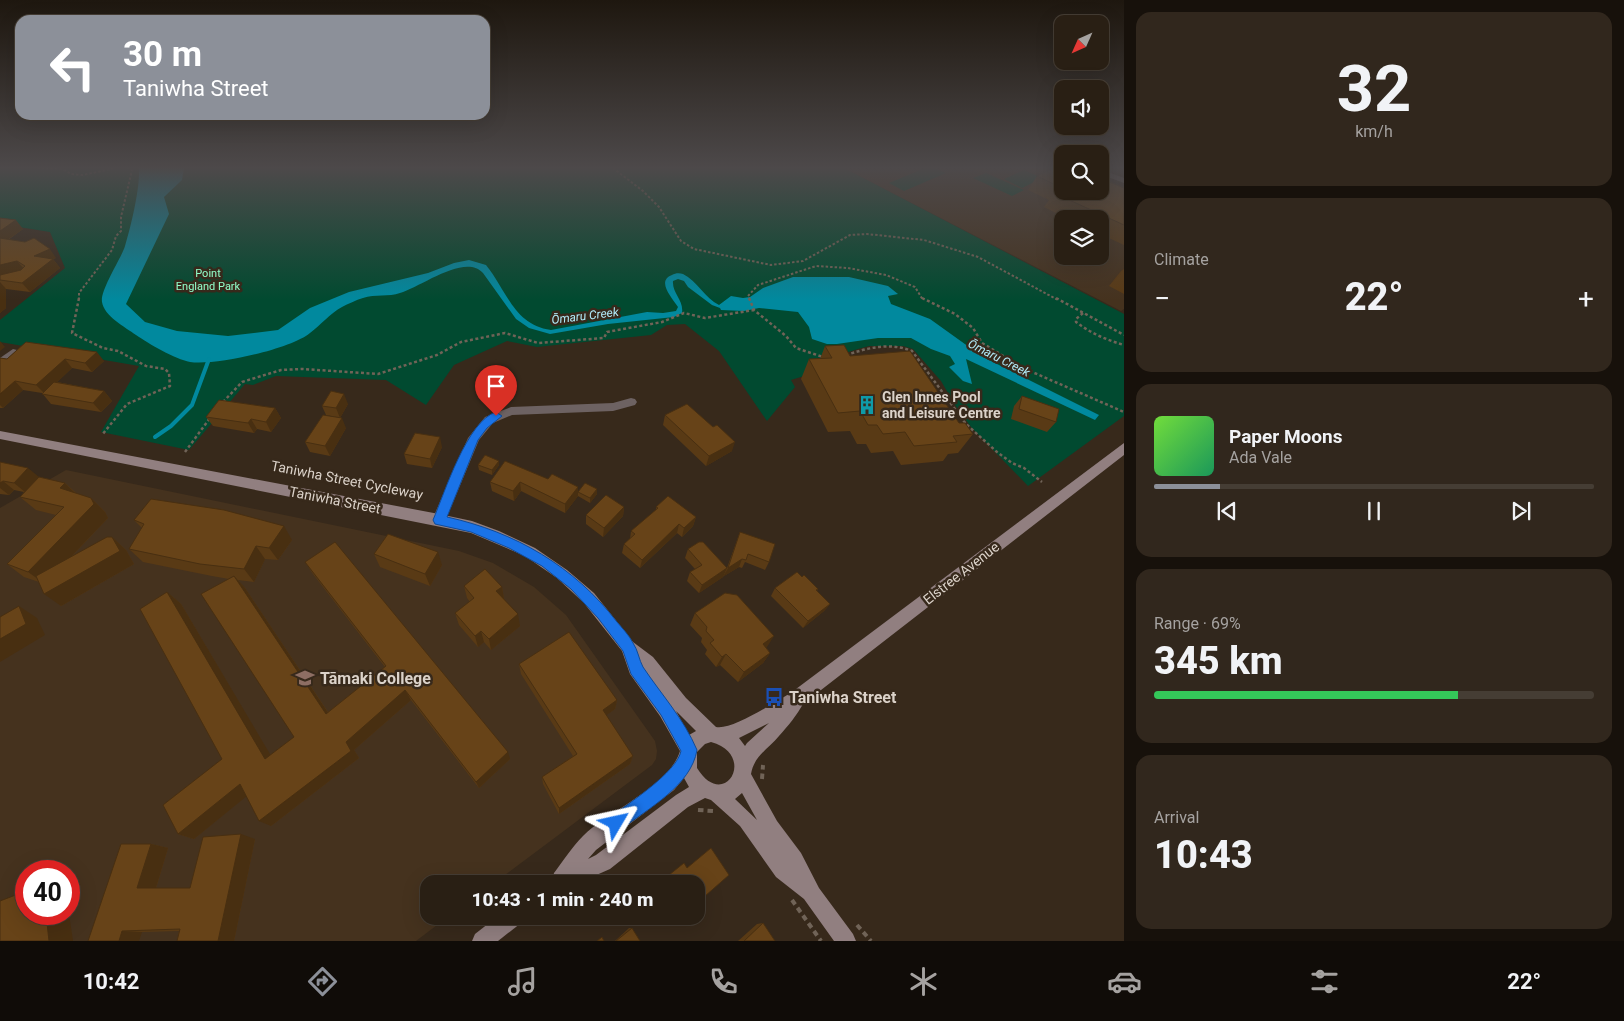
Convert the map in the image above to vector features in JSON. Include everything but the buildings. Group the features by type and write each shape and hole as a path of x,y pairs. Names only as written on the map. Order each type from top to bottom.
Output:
{"main road":[{"name":"Taniwha Street","path":"0,435 439,520 494,535 546,562 589,598 628,647 648,662 680,704 717,735"},
{"name":"Elstree Avenue","path":"717,735 737,732 798,698 1124,448"},
{"name":"Taniwha Street","path":"628,647 636,669 666,710 688,755"},
{"name":"Elstree Avenue","path":"744,770 753,749 772,732 798,698"},
{"path":"564,875 589,843 668,784 697,738 717,735 736,747 744,770 771,827 794,860 812,895 846,941"},
{"path":"688,755 692,776 746,820 784,870 812,895"},
{"path":"574,875 603,862 682,801 710,792 733,791 744,770"},
{"path":"482,941 502,925"}],"street":[{"path":"0,364 13,352"},
{"path":"439,520 474,438 489,420 510,411 613,407 631,402"}],"path":[{"path":"102,435 127,404 170,386 171,381 170,373 164,369 146,366 118,351 103,348 72,333 72,321 81,304 79,292 112,250 116,236 121,231 122,212"},
{"path":"661,212 681,241 694,249 771,265 803,261 850,236 868,234 924,240 978,257 1124,335"},
{"path":"824,357 798,350 786,336 754,310 748,296 758,285 816,266 848,268 886,275 915,287 923,300 954,314 973,328 982,343 1023,368 1124,412"},
{"path":"219,407 242,382 281,370 303,369 378,374 437,355 461,342 505,333 538,343 570,342 604,338 607,332 662,322 684,313 705,318 723,313 754,310"},
{"path":"1083,313 1076,319 1080,325 1101,337 1124,345"},
{"path":"840,356 858,350 874,348 905,347 912,350 966,424 997,452 1012,463 1024,468 1042,482"},
{"path":"185,452 214,413"},
{"path":"763,781 764,758"},
{"path":"690,812 706,810 722,816"},
{"path":"788,895 821,941"},
{"path":"852,918 871,941"}],"shaded area":[{"path":"929,212 1054,212 1054,265 1109,265 1109,212 1124,212 1124,309 1121,311"},
{"name":"Tāmaki College","path":"66,470 459,551 493,563 534,587 566,615 655,741 656,759 652,765 505,875 420,875 420,925 437,925 416,941 0,941 0,508"}],"green space":[{"name":"Point England Park","path":"0,212 928,212 1124,314 1124,416 1028,486 971,427 941,381 913,349 903,346 869,346 845,353 817,372 791,380 795,387 767,421 719,351 685,324 667,325 651,335 537,347 507,341 454,365 426,405 386,380 276,376 253,385 245,384 189,450 101,432 139,366 0,342 0,320 65,268 50,232 0,224"}],"water":[{"path":"133,212 168,212 169,214 126,304 145,322 177,331 228,336 278,330 310,308 349,292 428,273 454,263 469,260 486,265 512,305 528,321 538,327 551,330 647,312 663,313 676,311 678,307 669,295 665,285 667,278 673,274 679,273 688,277 709,298 719,305 731,296 750,297 763,288 793,277 849,277 888,286 898,294 888,296 891,304 930,319 983,357 1099,415 1095,420 966,359 972,384 963,381 949,367 955,364 950,356 931,349 911,338 878,338 827,344 812,339 809,327 798,312 759,308 744,311 721,310 688,287 684,281 678,279 673,281 673,285 681,304 682,313 674,317 608,324 550,334 529,328 516,319 483,273 475,268 465,267 443,273 400,293 368,297 352,302 333,313 310,333 287,345 234,359 202,363 190,362 177,358 148,343 116,321 104,307 102,297 104,290 123,252"}],"waterway":[{"path":"155,437 171,426 192,405 209,359"}],"place":[{"name":"Glen Innes Pool and Leisure Centre","path":"867,405"},
{"name":"Tāmaki College","path":"305,678"},
{"name":"Taniwha Street","path":"774,697"}],"route":[{"path":"496,416 483,425 474,438 439,520 494,535 514,544 546,562 575,585 603,613 628,647 636,669 666,710 689,750 687,760 668,784 616,823"}],"water label":[{"name":"Ōmaru Creek","path":"585,316"},
{"name":"Ōmaru Creek","path":"999,358"}]}
